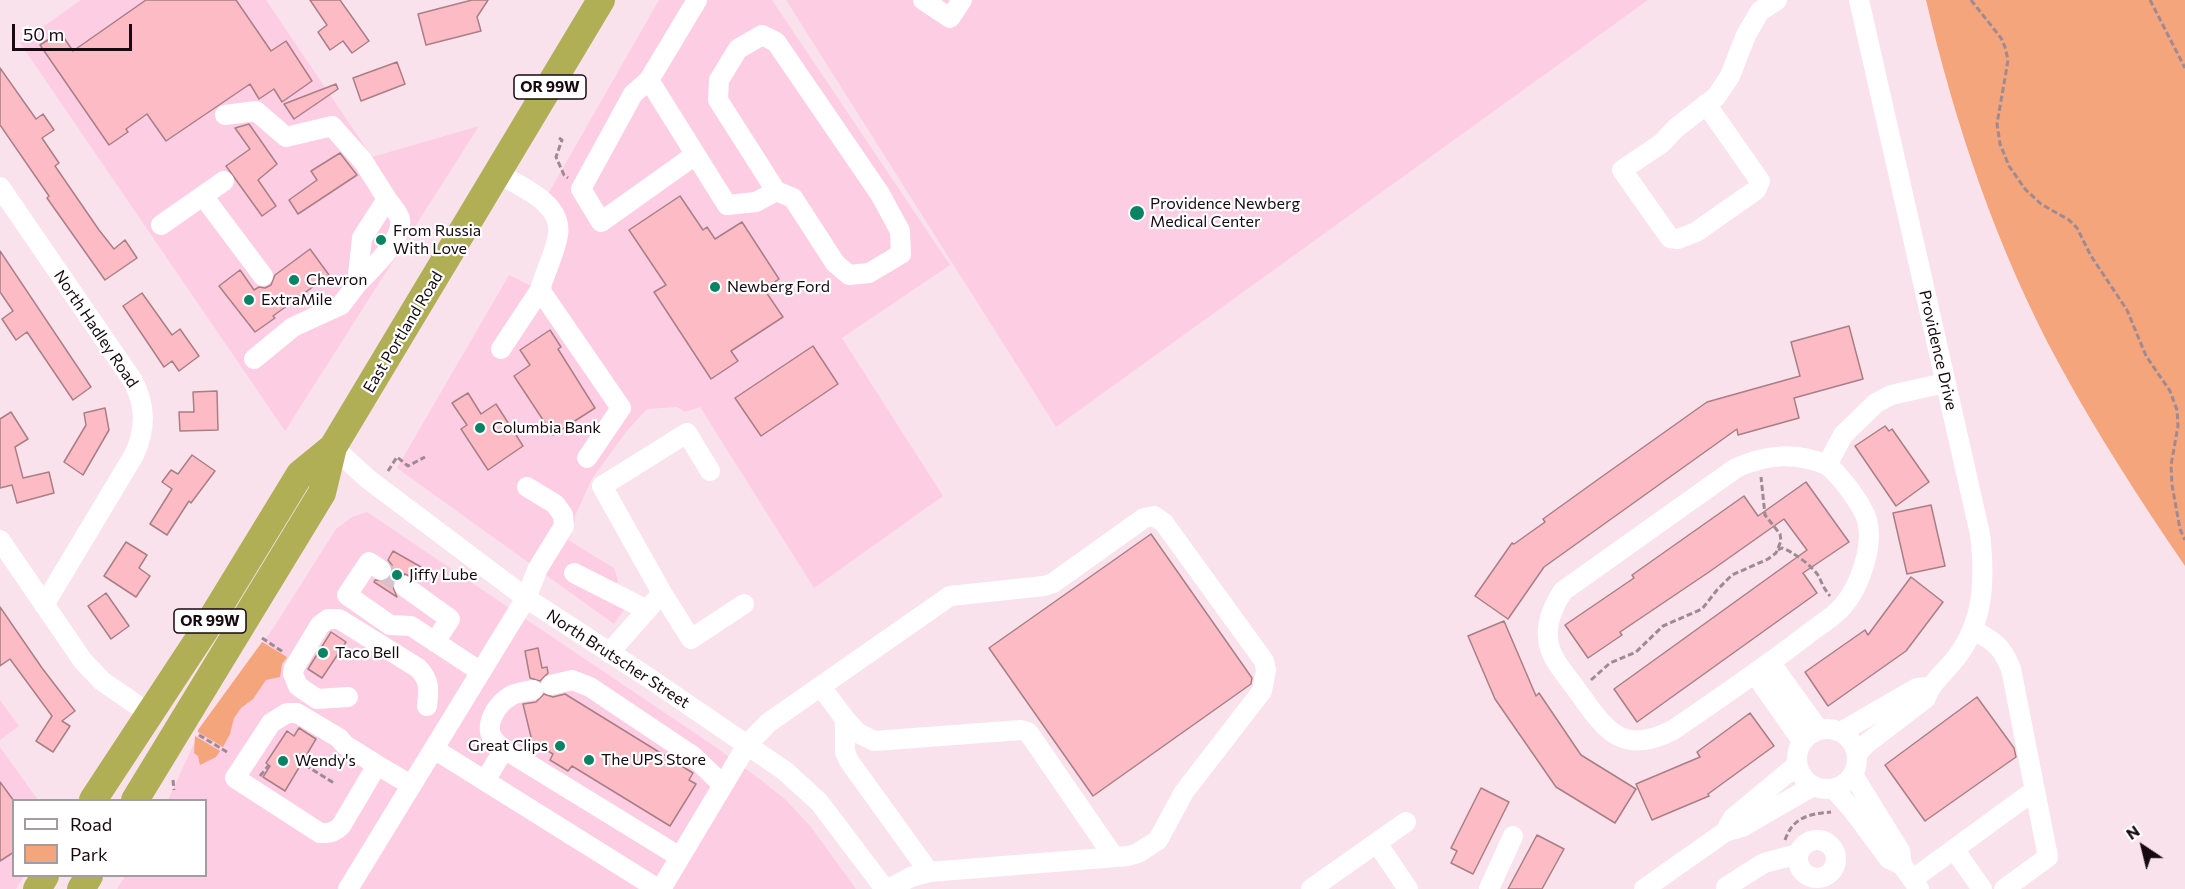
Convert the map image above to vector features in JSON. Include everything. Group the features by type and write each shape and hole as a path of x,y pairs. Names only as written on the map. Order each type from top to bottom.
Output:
{"highway":[{"name":"East Portland Road","path":"136,799 322,493 333,447 499,174 601,0"},
{"name":"East Portland Road","path":"94,799 206,628 300,474 333,447"}],"street":[{"path":"695,155 601,222 581,189 633,94 649,80 697,0"},
{"path":"923,0 950,18 962,0"},
{"path":"1706,104 1760,181 1756,190 1696,232 1678,239 1670,238 1622,170 1662,143 1676,128 1706,104 1716,96 1730,76 1746,35 1760,11 1777,0"},
{"name":"Providence Drive","path":"1857,754 1866,744 1926,698 1929,687 1946,672 1963,650 1973,630 1982,598 1984,569 1980,534 1859,0"},
{"path":"762,35 776,42 880,194 900,231 901,254 868,273 849,275 835,263 793,198 776,191 718,100 719,80 738,49 762,35"},
{"path":"649,80 727,205 756,202 776,191"},
{"path":"225,115 256,111 286,137 332,126 363,160 399,217 400,231 385,254 341,305 293,327 254,359"},
{"path":"499,174 541,199 555,217 558,234 540,290 501,349"},
{"path":"162,225 224,181"},
{"name":"North Hadley Road","path":"0,187 133,381 142,407 141,439 134,455 44,605"},
{"path":"203,196 263,276"},
{"path":"357,284 362,238 387,200"},
{"path":"540,290 621,408 587,458"},
{"path":"1827,465 1843,435 1876,403 1891,395 1946,382"},
{"path":"710,471 687,433 602,486 662,593 692,639 744,604"},
{"name":"North Brutscher Street","path":"333,447 369,479 526,598 747,745 801,784 826,811 886,889"},
{"path":"1773,457 1808,458 1827,465 1836,472 1862,509 1867,521 1868,546 1856,588 1842,608 1762,668 1673,730 1656,739 1641,742 1620,736 1601,724 1552,656 1548,638 1549,620 1556,602 1563,591 1736,468 1750,461 1773,457"},
{"path":"348,889 526,598 538,568 564,526 563,515 555,504 528,487"},
{"path":"434,749 659,889 747,745 768,723 950,596 1044,586 1053,583 1144,518 1154,516 1164,523 1264,661 1266,678 1262,691 1184,792 1158,840 1138,853 1114,857 929,872 911,877 886,889"},
{"path":"0,540 77,654 102,681 150,714"},
{"path":"381,570 369,562 347,595 390,625 411,626 481,672"},
{"path":"574,573 647,610"},
{"path":"404,586 450,619 435,642"},
{"path":"609,653 662,593"},
{"path":"348,697 317,699 303,690 295,680 294,668 320,625 328,619 339,620 418,668 428,680 430,687 427,706"},
{"path":"1973,630 1994,640 2005,653 2011,669 2048,857 2004,889"},
{"path":"1762,668 1819,730"},
{"path":"1762,668 1802,741"},
{"path":"680,857 504,750 494,741 491,733 492,717 500,704 511,695 572,680 590,687 693,756 723,785"},
{"path":"821,687 858,733 874,741 1021,730 1029,732 1114,857"},
{"name":"Providence Drive","path":"1841,732 1917,688 1929,687"},
{"path":"373,762 341,826 326,834 320,833 251,779 235,778 271,723 287,713 297,713 411,785"},
{"path":"845,719 845,752 849,761 929,872"},
{"path":"1834,729 1841,732 1849,737 1855,746 1858,763 1853,776 1845,784 1834,789 1825,790 1813,786 1802,776 1797,765 1797,755 1802,741 1819,730 1834,729"},
{"path":"485,782 504,750"},
{"path":"1725,831 1733,818 1797,765"},
{"path":"1853,776 1900,851 1911,878"},
{"path":"1644,889 1725,831 1742,827 1813,786"},
{"path":"1834,789 1889,859 1911,878"},
{"path":"1911,878 2035,790"},
{"path":"1311,889 1406,822"},
{"path":"1489,889 1513,836"},
{"path":"1726,887 1764,863 1789,857 1811,840 1824,840 1834,849 1837,855 1836,881 1807,876 1789,857"},
{"path":"1377,843 1408,889"},
{"path":"1954,849 1982,889"}],"path":[{"path":"1971,0 2001,38 2008,60 1998,124 2000,144 2009,166 2025,189 2042,204 2069,220 2077,228 2091,256 2127,310 2146,356 2170,391 2177,410 2178,426 2171,465 2172,485 2180,529 2185,540"},
{"path":"2150,0 2185,68"},
{"path":"559,138 562,140 556,157 564,175 581,189"},
{"path":"388,471 397,456 408,466 424,457"},
{"path":"1750,461 1755,472 1762,478 1765,515 1780,534 1778,550"},
{"path":"1577,690 1610,663 1636,652 1663,626 1702,609 1732,576 1768,559 1782,548 1794,553 1817,574 1825,590 1842,608"},
{"path":"195,732 227,752"},
{"path":"251,779 260,776 269,765"},
{"path":"305,765 334,783"},
{"path":"1789,857 1783,843 1791,825 1810,816 1834,811"}],"shaded area":[{"path":"81,0 266,0 372,157 479,126 285,431 20,43"},
{"path":"659,0 772,0 950,265 842,338 943,496 814,588 700,407 685,412 677,407 647,409 626,432 592,479 575,516 574,528 568,540 614,568 618,580 616,585 634,596 614,624 397,468 509,275 552,296 548,194"},
{"name":"Providence Newberg Medical Center","path":"786,0 1648,0 1056,427"},
{"path":"367,512 761,780 786,800 811,827 856,889 117,889 124,877 207,877 207,799 168,799 203,724 274,627 336,529 352,517"},
{"path":"0,700 19,726 0,740"},
{"path":"0,747 37,799 12,799 12,877 23,877 16,889 0,889"}],"green space":[{"path":"1926,0 2185,0 2185,566 2135,491 2088,414 2036,319 1997,230 1964,139"},
{"path":"262,642 287,657 282,664 280,677 266,680 253,699 241,708 234,718 230,734 223,747 198,730"},
{"path":"195,736 220,751 216,757 200,765 198,756 194,753"}],"building":[{"path":"146,0 236,0 271,51 286,41 312,81 282,102 274,89 259,99 250,84 166,141 147,114 126,129 128,132 109,145 40,45 60,32 73,51"},
{"path":"310,0 340,0 369,41 352,53 343,41 330,50 318,32 327,25"},
{"path":"472,0 488,0 477,17 481,31 426,45 418,14"},
{"path":"397,62 405,84 361,101 353,78"},
{"path":"0,68 36,119 43,114 54,130 42,138 59,163 55,166 99,230 114,249 125,240 137,258 105,280 47,198 49,196 0,125"},
{"path":"336,84 338,89 294,119 284,104"},
{"path":"249,124 277,164 258,180 276,206 262,216 226,166 250,149 235,128"},
{"path":"340,153 357,175 298,214 289,200 317,180 311,171"},
{"name":"Newberg Ford","path":"680,196 703,230 707,227 715,239 742,222 779,279 764,289 783,317 731,351 738,361 711,379 654,292 666,285 629,230"},
{"path":"310,249 329,275 255,332 219,286 240,270 254,290 259,287 265,288 271,285 275,275"},
{"path":"0,251 91,387 73,400 27,332 16,340 2,319 13,311 0,292"},
{"path":"142,293 172,335 180,329 199,356 179,371 172,361 164,367 123,306"},
{"path":"1849,326 1863,379 1794,398 1799,418 1738,435 1737,429 1544,567 1508,619 1475,596 1512,543 1514,544 1545,522 1543,519 1707,402 1800,376 1791,342"},
{"path":"550,330 561,347 558,349 595,408 553,435 514,376 530,365 520,350"},
{"path":"813,346 838,384 761,436 735,398"},
{"path":"217,391 218,430 180,431 179,412 194,412 193,392"},
{"path":"468,393 481,414 496,404 523,446 488,470 461,429 467,425 452,403"},
{"path":"105,408 109,430 83,475 64,462 86,425 84,413"},
{"path":"11,412 28,439 15,447 23,478 49,472 54,493 17,503 12,485 0,488 0,419"},
{"path":"1885,426 1889,431 1892,429 1929,482 1896,506 1855,446"},
{"path":"192,455 215,471 191,503 189,501 167,535 150,524 172,489 162,482 171,470 178,474"},
{"path":"1806,482 1849,542 1803,573 1817,593 1637,722 1614,689 1807,550 1784,519 1620,632 1622,635 1588,658 1565,625 1634,578 1632,575 1744,496 1758,516"},
{"path":"1931,505 1945,566 1907,574 1893,513"},
{"path":"1151,534 1252,678 1251,684 1093,796 989,648"},
{"path":"126,542 147,555 139,568 150,576 136,597 104,576"},
{"name":"Jiffy Lube","path":"393,551 421,567 414,578 405,574 395,579 392,585 397,597 374,582 375,580 386,581 391,576 392,565 388,560"},
{"path":"1911,577 1943,602 1906,651 1828,706 1805,672 1865,630 1868,635"},
{"path":"106,593 129,626 111,639 88,606"},
{"path":"0,607 75,711 62,721 70,726 53,752 36,741 52,716 10,659 0,666"},
{"path":"1504,621 1536,696 1539,693 1581,755 1636,789 1615,823 1556,787 1495,699 1468,636"},
{"name":"Taco Bell","path":"331,632 346,642 322,678 308,669"},
{"path":"538,648 542,668 547,667 548,673 540,681 530,678 525,651"},
{"path":"544,694 553,697 565,694 693,773 689,780 696,784 670,826 572,766 568,771 550,760 553,754 532,741 523,704 536,702"},
{"path":"1977,697 2014,748 2016,757 1925,821 1885,765"},
{"path":"1750,713 1774,746 1708,794 1709,796 1652,820 1636,784 1700,757 1697,752"},
{"name":"Wendy's","path":"299,728 316,739 285,791 263,777 270,766 266,763 287,731 294,736"},
{"path":"0,782 13,799 12,853 0,861"},
{"path":"1481,788 1509,802 1473,874 1451,863 1457,851 1451,848"},
{"path":"1537,835 1564,849 1542,889 1508,889"}],"tunnel":[{"path":"381,570 404,586"}],"place":[{"name":"Providence Newberg Medical Center","path":"1137,213"},
{"name":"From Russia With Love","path":"381,240"},
{"name":"Chevron","path":"294,280"},
{"name":"Newberg Ford","path":"715,287"},
{"name":"ExtraMile","path":"249,300"},
{"name":"Columbia Bank","path":"480,428"},
{"name":"Jiffy Lube","path":"397,575"},
{"name":"Taco Bell","path":"323,653"},
{"name":"Great Clips","path":"560,746"},
{"name":"The UPS Store","path":"589,760"},
{"name":"Wendy's","path":"283,761"}]}
